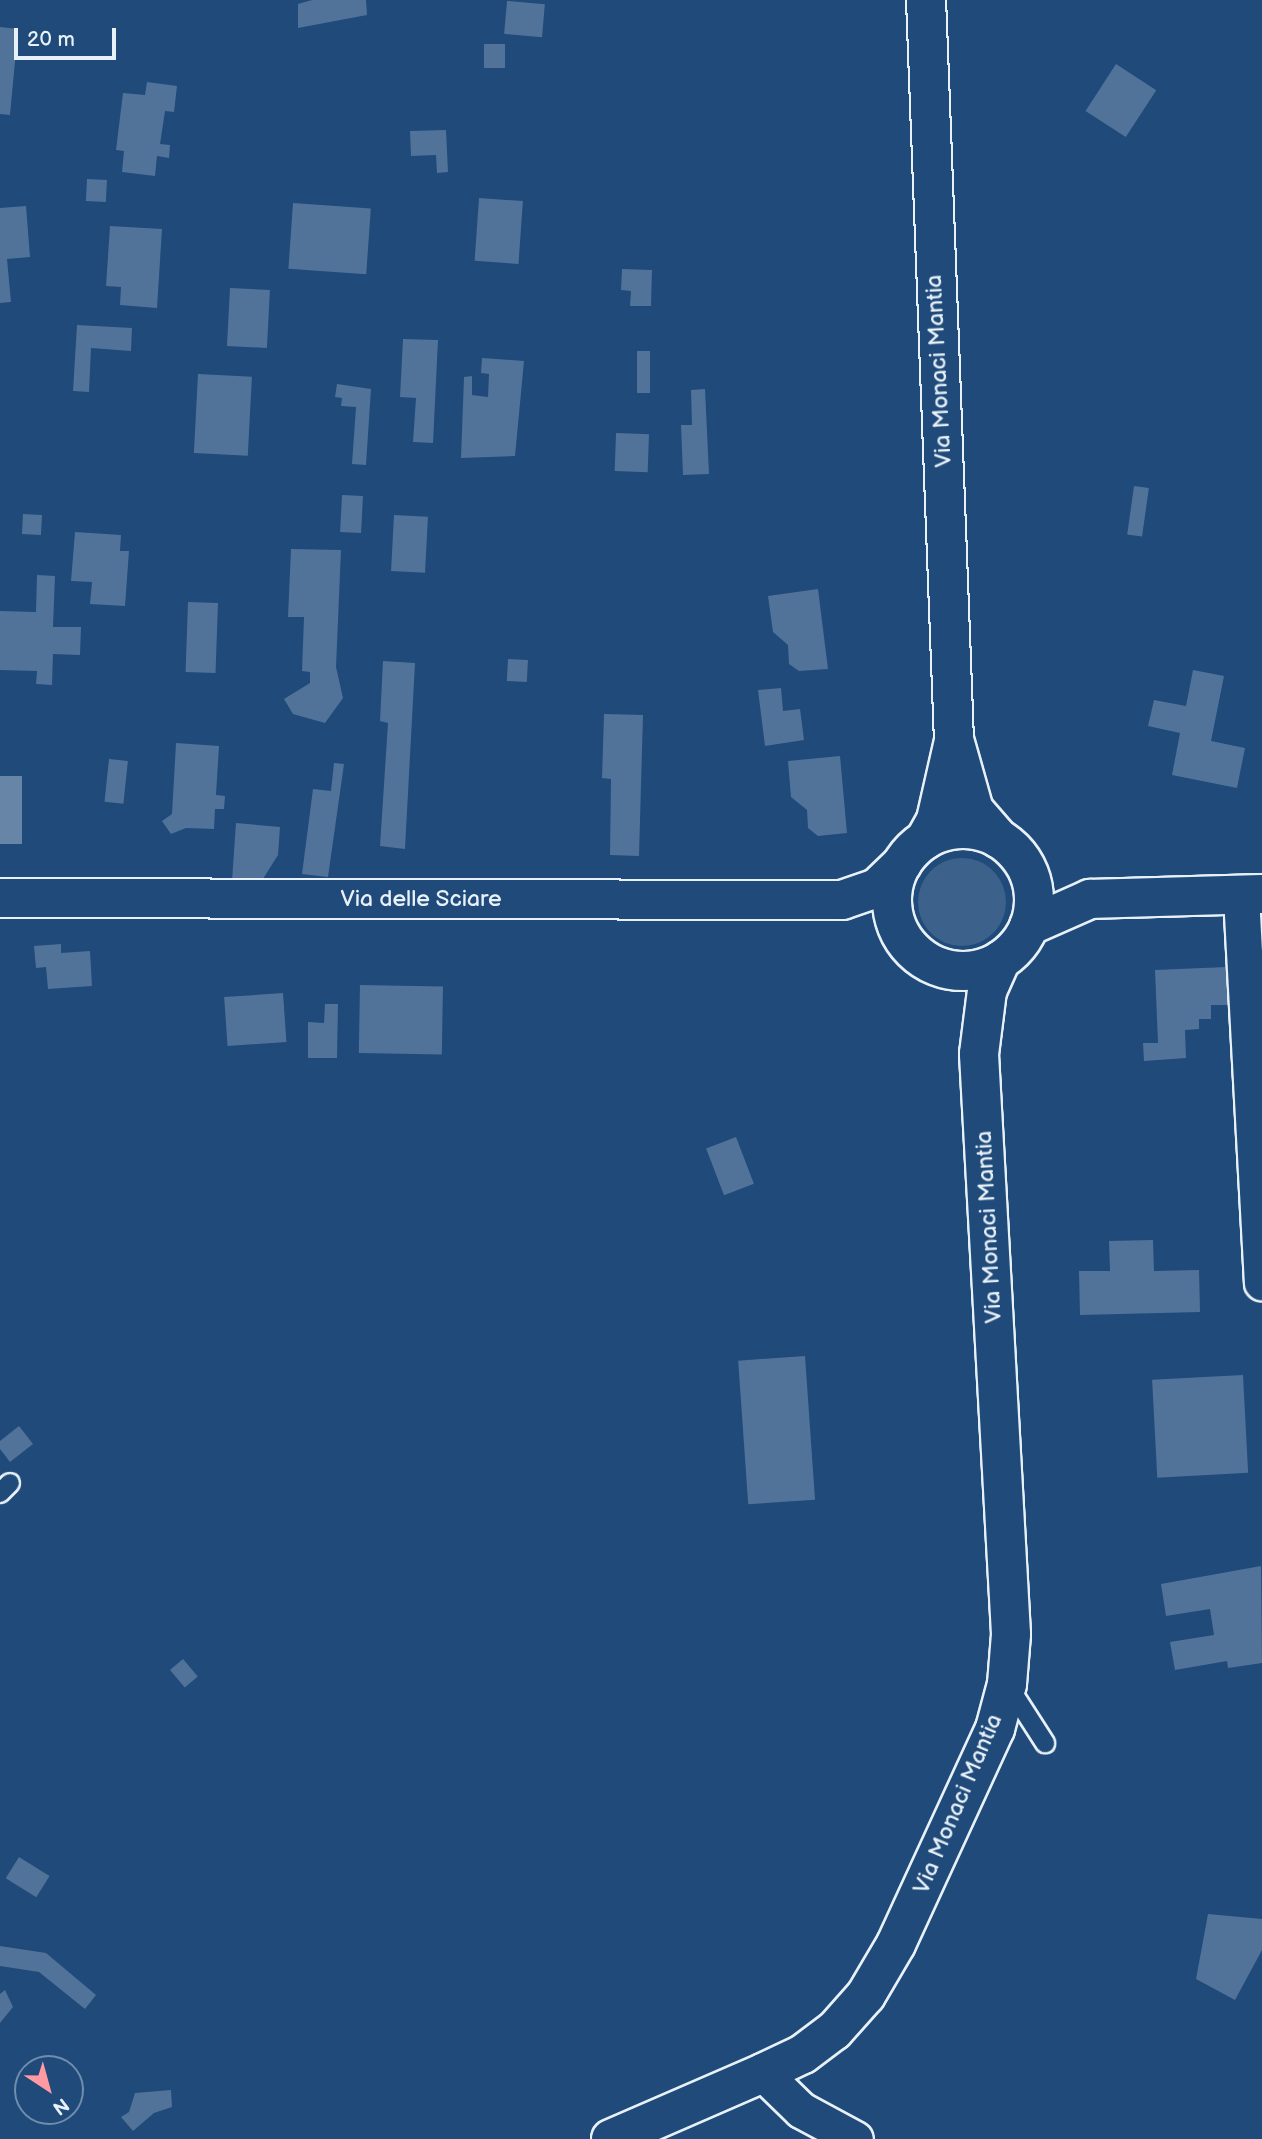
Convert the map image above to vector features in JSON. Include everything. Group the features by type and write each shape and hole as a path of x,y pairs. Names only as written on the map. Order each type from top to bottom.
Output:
{"street":[{"name":"Via Monaci Mantia","path":"926,0 954,741 974,810 1011,851"},
{"name":"Via Monaci Mantia","path":"913,852 936,820 954,741"},
{"path":"1090,899 1011,851 967,830 945,831 913,852 892,896 898,929 910,948 937,966 970,971 1001,960 1029,926 1056,910 1090,899 1251,895 1262,1282"},
{"path":"1011,851 1034,893 1029,926"},
{"name":"Via delle Sciare","path":"0,898 842,900 877,888 913,852"},
{"name":"Via delle Sciare","path":"842,900 876,913 898,929"},
{"name":"Via Monaci Mantia","path":"611,2139 763,2073 834,2031 866,1994 896,1944 995,1729 1007,1684 1011,1634 979,1054 988,991 1001,960"},
{"name":"Via Monaci Mantia","path":"937,966 957,997 979,1054"},
{"path":"763,2073 801,2110 855,2139"}],"lane":[{"path":"1007,1684 1045,1743"}],"shaded area":[{"path":"0,776 22,776 22,844 0,844"},
{"path":"962,858 979,862 993,871 1002,885 1006,902 1002,919 993,933 979,942 962,946 945,942 931,933 922,919 918,902 922,885 931,871 945,862"}],"building":[{"path":"312,0 366,0 367,15 298,28 298,4"},
{"path":"507,1 545,4 542,37 504,34"},
{"path":"0,27 18,29 10,115 0,114"},
{"path":"484,44 505,44 505,68 484,68"},
{"path":"1116,64 1156,90 1126,137 1086,111"},
{"path":"147,82 177,86 174,112 165,111 160,144 170,145 169,158 157,156 155,176 122,172 124,151 116,150 123,93 145,95"},
{"path":"446,130 448,172 437,173 436,155 411,156 410,131"},
{"path":"87,179 107,180 106,202 86,201"},
{"path":"479,198 523,201 518,264 475,261"},
{"path":"293,203 371,208 366,274 288,269"},
{"path":"26,206 30,257 7,259 11,302 0,303 0,208"},
{"path":"110,226 162,229 157,308 120,305 121,287 106,286"},
{"path":"622,269 652,270 651,306 630,306 631,291 621,290"},
{"path":"230,288 270,290 267,348 227,346"},
{"path":"77,325 132,328 131,351 91,348 89,392 73,391"},
{"path":"403,339 438,340 433,443 413,442 416,398 400,397"},
{"path":"637,351 650,351 650,393 637,393"},
{"path":"482,358 524,361 515,456 461,458 464,377 472,376 472,395 488,397 489,374 481,373"},
{"path":"198,374 252,377 248,456 194,453"},
{"path":"337,384 371,389 366,465 352,464 356,407 341,406 342,398 335,397"},
{"path":"705,389 709,474 683,475 681,425 692,425 691,390"},
{"path":"616,433 649,434 648,472 615,471"},
{"path":"1134,486 1149,488 1142,537 1127,535"},
{"path":"342,495 363,496 361,533 340,532"},
{"path":"23,514 42,515 41,535 22,534"},
{"path":"394,515 428,517 425,573 391,571"},
{"path":"75,532 121,535 120,551 129,551 125,606 90,604 92,582 71,581"},
{"path":"291,549 341,550 336,667 343,698 325,723 293,714 284,699 310,683 310,672 302,671 304,617 288,617"},
{"path":"37,575 55,576 53,627 81,627 80,655 53,654 52,685 36,684 37,671 0,670 0,611 36,612"},
{"path":"818,589 828,669 799,671 789,664 788,645 773,632 768,596"},
{"path":"188,602 218,603 216,673 186,672"},
{"path":"508,659 528,660 527,682 507,681"},
{"path":"383,661 415,663 405,849 380,846 388,723 380,721"},
{"path":"1193,670 1224,676 1211,741 1245,748 1237,788 1172,775 1180,733 1148,726 1154,700 1186,706"},
{"path":"781,688 783,711 800,709 804,740 765,746 758,690"},
{"path":"604,714 643,715 639,856 610,855 611,779 602,778"},
{"path":"176,743 219,746 216,795 225,796 224,809 215,809 214,829 186,828 171,834 162,821 172,814"},
{"path":"840,756 847,833 818,836 808,828 807,810 791,797 788,761"},
{"path":"109,759 128,761 123,804 105,802"},
{"path":"334,763 344,764 328,877 302,874 313,789 331,791"},
{"path":"236,823 280,827 278,855 261,882 232,881"},
{"path":"61,944 61,953 90,951 92,986 48,989 46,967 36,968 34,946"},
{"path":"1227,967 1229,1005 1211,1005 1211,1019 1199,1019 1199,1029 1185,1030 1186,1058 1144,1061 1143,1043 1158,1043 1155,970"},
{"path":"360,985 443,986 442,1054 359,1053"},
{"path":"283,993 286,1042 228,1046 224,997"},
{"path":"325,1004 338,1004 337,1058 308,1058 308,1022 324,1023"},
{"path":"736,1137 754,1184 724,1195 706,1148"},
{"path":"1153,1240 1154,1271 1199,1270 1200,1312 1080,1315 1079,1271 1110,1271 1109,1241"},
{"path":"805,1356 815,1500 748,1504 738,1361"},
{"path":"1243,1375 1248,1473 1157,1478 1152,1380"},
{"path":"19,1426 33,1444 10,1462 0,1449 0,1441"},
{"path":"1261,1566 1262,1663 1228,1668 1227,1661 1175,1670 1170,1642 1214,1635 1210,1609 1166,1616 1161,1584"},
{"path":"183,1659 198,1677 185,1688 170,1670"},
{"path":"19,1857 50,1876 36,1897 6,1878"},
{"path":"1208,1914 1262,1919 1262,1950 1235,2000 1196,1979"},
{"path":"0,1946 46,1953 96,1995 85,2009 39,1972 0,1966"},
{"path":"5,1990 13,2007 0,2023 0,1994"},
{"path":"171,2090 172,2107 154,2113 133,2131 121,2117 129,2112 135,2093"}]}
